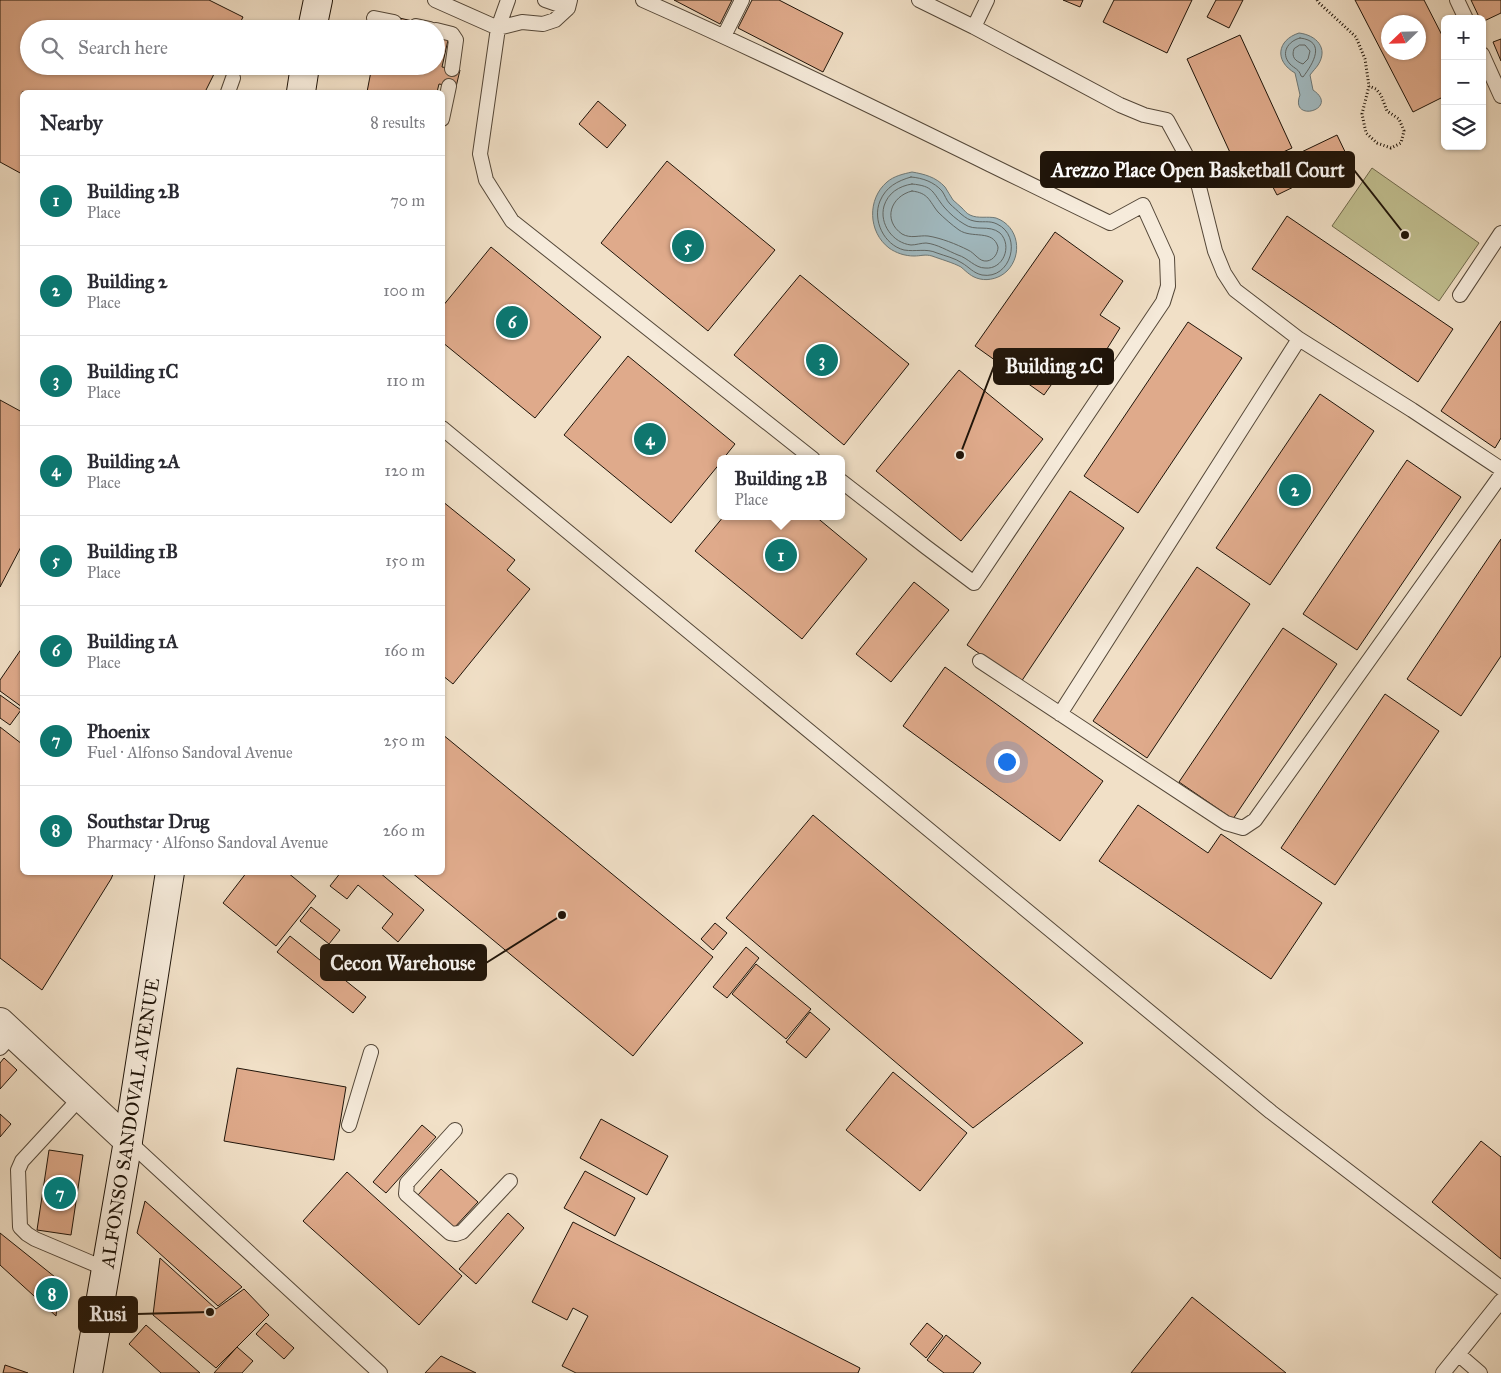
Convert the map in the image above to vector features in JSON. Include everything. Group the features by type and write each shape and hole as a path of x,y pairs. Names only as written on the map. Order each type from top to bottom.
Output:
{"main road":[{"path":"314,20 318,0"},
{"path":"301,90 304,75"},
{"name":"ALFONSO SANDOVAL AVENUE","path":"88,1373 128,1141 170,875"},
{"path":"4,1035 81,1097 128,1141"}],"lane":[{"path":"436,0 498,28 522,22 543,24 550,22 555,20 569,4"},
{"path":"508,0 498,28 480,154 486,180 512,221 808,455"},
{"path":"545,0 569,4"},
{"path":"643,0 724,36 1110,223 1142,205 1167,258 1168,286 1163,302 974,584 845,484"},
{"path":"724,36 742,0"},
{"path":"919,0 974,27 1120,105 1144,115 1167,120 1185,153 1199,187 1213,244 1224,273 1235,290 1299,339 1501,469"},
{"path":"974,27 987,0"},
{"path":"1457,0 1464,15"},
{"path":"374,18 384,20"},
{"path":"445,32 452,34 456,40 452,69"},
{"path":"1485,60 1501,96"},
{"path":"229,90 232,78"},
{"path":"445,105 449,86"},
{"path":"1460,296 1501,233"},
{"path":"1060,714 1299,339"},
{"path":"445,430 1271,1112 1501,1288"},
{"path":"980,662 1226,823 1243,828 1255,820 1501,475"},
{"path":"349,1126 372,1052"},
{"path":"81,1097 22,1161 18,1170 20,1227 35,1239 106,1269"},
{"path":"455,1130 407,1183 406,1194 450,1233 456,1234 462,1232 510,1181"},
{"path":"128,1141 380,1373"},
{"path":"1443,1373 1501,1301"},
{"path":"1458,1354 1480,1373"}],"path":[{"path":"1317,0 1356,37 1365,59 1369,86 1362,114 1366,133 1377,143 1391,148 1401,143 1404,131 1398,119 1388,111 1381,95 1376,89 1369,86"}],"shaded area":[{"path":"1372,168 1479,243 1439,301 1332,226"}],"water":[{"path":"1299,33 1311,36 1319,43 1322,53 1318,65 1310,75 1313,90 1320,97 1321,103 1318,108 1307,111 1301,109 1299,104 1300,95 1295,73 1288,68 1281,57 1281,51 1286,41"},
{"path":"912,172 934,178 945,187 953,200 969,214 976,217 996,218 1010,227 1014,234 1017,249 1012,264 1007,271 994,278 980,279 972,276 961,267 932,256 911,256 898,253 882,241 874,225 873,206 876,197 880,189 887,182 899,175"}],"building":[{"path":"0,0 209,0 243,17 242,20 20,20 20,75 214,75 206,90 20,90 20,173 0,162"},
{"path":"674,0 732,0 720,24"},
{"path":"752,0 779,0 843,33 823,72 738,28"},
{"path":"1063,0 1083,0 1080,7"},
{"path":"1114,0 1192,0 1167,53 1103,22"},
{"path":"1216,0 1243,0 1229,28 1207,17"},
{"path":"1355,0 1424,0 1441,33 1441,98 1413,112 1386,60 1426,60 1426,15 1381,15 1381,50"},
{"path":"1471,0 1501,0 1501,13 1486,20 1486,15 1478,15"},
{"path":"395,17 408,20 390,20"},
{"path":"1240,35 1292,148 1239,172 1187,59"},
{"path":"445,39 448,40 445,54"},
{"path":"1501,39 1501,61 1493,42"},
{"path":"445,68 460,70 456,87 439,84 438,90 367,90 370,75 445,75"},
{"path":"598,101 626,125 607,148 579,124"},
{"path":"1337,135 1349,160 1277,195 1264,170"},
{"path":"667,161 775,250 708,331 601,243"},
{"path":"1287,216 1453,329 1418,382 1252,269"},
{"path":"1055,232 1123,281 1100,315 1120,328 1095,368 1073,354 1044,395 975,346"},
{"path":"491,247 601,337 535,418 445,344 445,303"},
{"path":"800,275 909,364 844,445 734,355"},
{"path":"1501,321 1501,438 1495,448 1441,411"},
{"path":"1188,322 1242,358 1138,513 1084,476"},
{"path":"628,356 735,444 726,455 717,455 717,467 671,523 564,435"},
{"path":"959,370 1043,439 961,541 876,471"},
{"path":"1320,394 1374,431 1270,585 1216,548"},
{"path":"0,400 20,411 20,549 0,587"},
{"path":"1407,460 1461,497 1357,650 1303,614"},
{"path":"1070,491 1124,528 1021,682 967,645"},
{"path":"445,503 515,560 507,570 530,589 453,684 445,677"},
{"path":"721,520 820,520 867,559 802,639 695,551"},
{"path":"1501,539 1501,656 1461,716 1407,679"},
{"path":"1197,567 1250,604 1147,758 1093,721"},
{"path":"914,582 949,610 891,682 856,654"},
{"path":"1283,628 1337,664 1233,819 1179,782"},
{"path":"20,651 20,706 0,691 0,680"},
{"path":"945,667 1103,781 1060,841 903,726"},
{"path":"1385,694 1439,731 1335,885 1281,848"},
{"path":"0,695 20,709 20,711 10,725 0,718"},
{"path":"0,727 20,742 20,875 113,875 42,990 0,958"},
{"path":"445,736 713,957 633,1056 415,875 445,875"},
{"path":"1138,805 1208,853 1221,834 1322,903 1271,979 1099,861"},
{"path":"813,815 1083,1043 973,1128 726,918"},
{"path":"245,875 291,875 316,896 276,946 223,903"},
{"path":"339,875 383,875 424,910 398,942 382,928 393,914 358,885 347,899 330,886"},
{"path":"311,907 340,930 329,944 300,921"},
{"path":"715,923 727,933 713,950 701,939"},
{"path":"290,936 366,997 353,1013 277,952"},
{"path":"746,947 759,958 727,998 713,987"},
{"path":"756,964 811,1009 786,1039 732,994"},
{"path":"810,1012 830,1029 806,1058 786,1042"},
{"path":"4,1058 17,1070 0,1089 0,1063"},
{"path":"237,1068 346,1087 334,1160 224,1141"},
{"path":"893,1072 967,1133 920,1191 846,1130"},
{"path":"0,1114 11,1124 0,1137"},
{"path":"601,1119 668,1156 647,1195 580,1158"},
{"path":"422,1125 436,1137 386,1193 373,1182"},
{"path":"1481,1141 1501,1157 1501,1259 1432,1202"},
{"path":"49,1150 83,1155 71,1235 37,1230"},
{"path":"441,1169 478,1202 454,1228 418,1195"},
{"path":"585,1171 635,1198 615,1236 564,1208"},
{"path":"347,1172 462,1276 419,1325 303,1221"},
{"path":"145,1201 242,1287 218,1306 137,1233"},
{"path":"508,1213 524,1228 476,1284 459,1269"},
{"path":"573,1222 860,1368 858,1373 576,1373 562,1366 588,1316 573,1308 567,1320 532,1302"},
{"path":"0,1233 60,1281 56,1316 0,1265"},
{"path":"160,1258 216,1309 244,1289 269,1315 216,1368 153,1315"},
{"path":"1192,1297 1286,1373 1131,1373"},
{"path":"266,1323 294,1348 284,1359 256,1334"},
{"path":"927,1323 943,1336 926,1358 910,1344"},
{"path":"146,1325 200,1373 161,1373 129,1344"},
{"path":"946,1335 981,1363 973,1373 944,1373 927,1360"},
{"path":"237,1347 253,1361 242,1373 214,1373"},
{"path":"441,1356 476,1373 425,1373"},
{"path":"5,1365 28,1373 3,1373"}],"place":[{"name":"Arezzo Place Open Basketball Court","path":"1405,235"},
{"name":"Building 1B","path":"688,246"},
{"name":"Building 1A","path":"512,322"},
{"name":"Building 1C","path":"822,360"},
{"name":"Building 2A","path":"650,439"},
{"name":"Building 2C","path":"960,455"},
{"name":"Building 2","path":"1295,490"},
{"name":"Building 2B","path":"781,555"},
{"name":"Cecon Warehouse","path":"562,915"},
{"name":"Phoenix","path":"60,1193"},
{"name":"Southstar Drug","path":"52,1294"},
{"name":"Rusi","path":"210,1312"}]}
